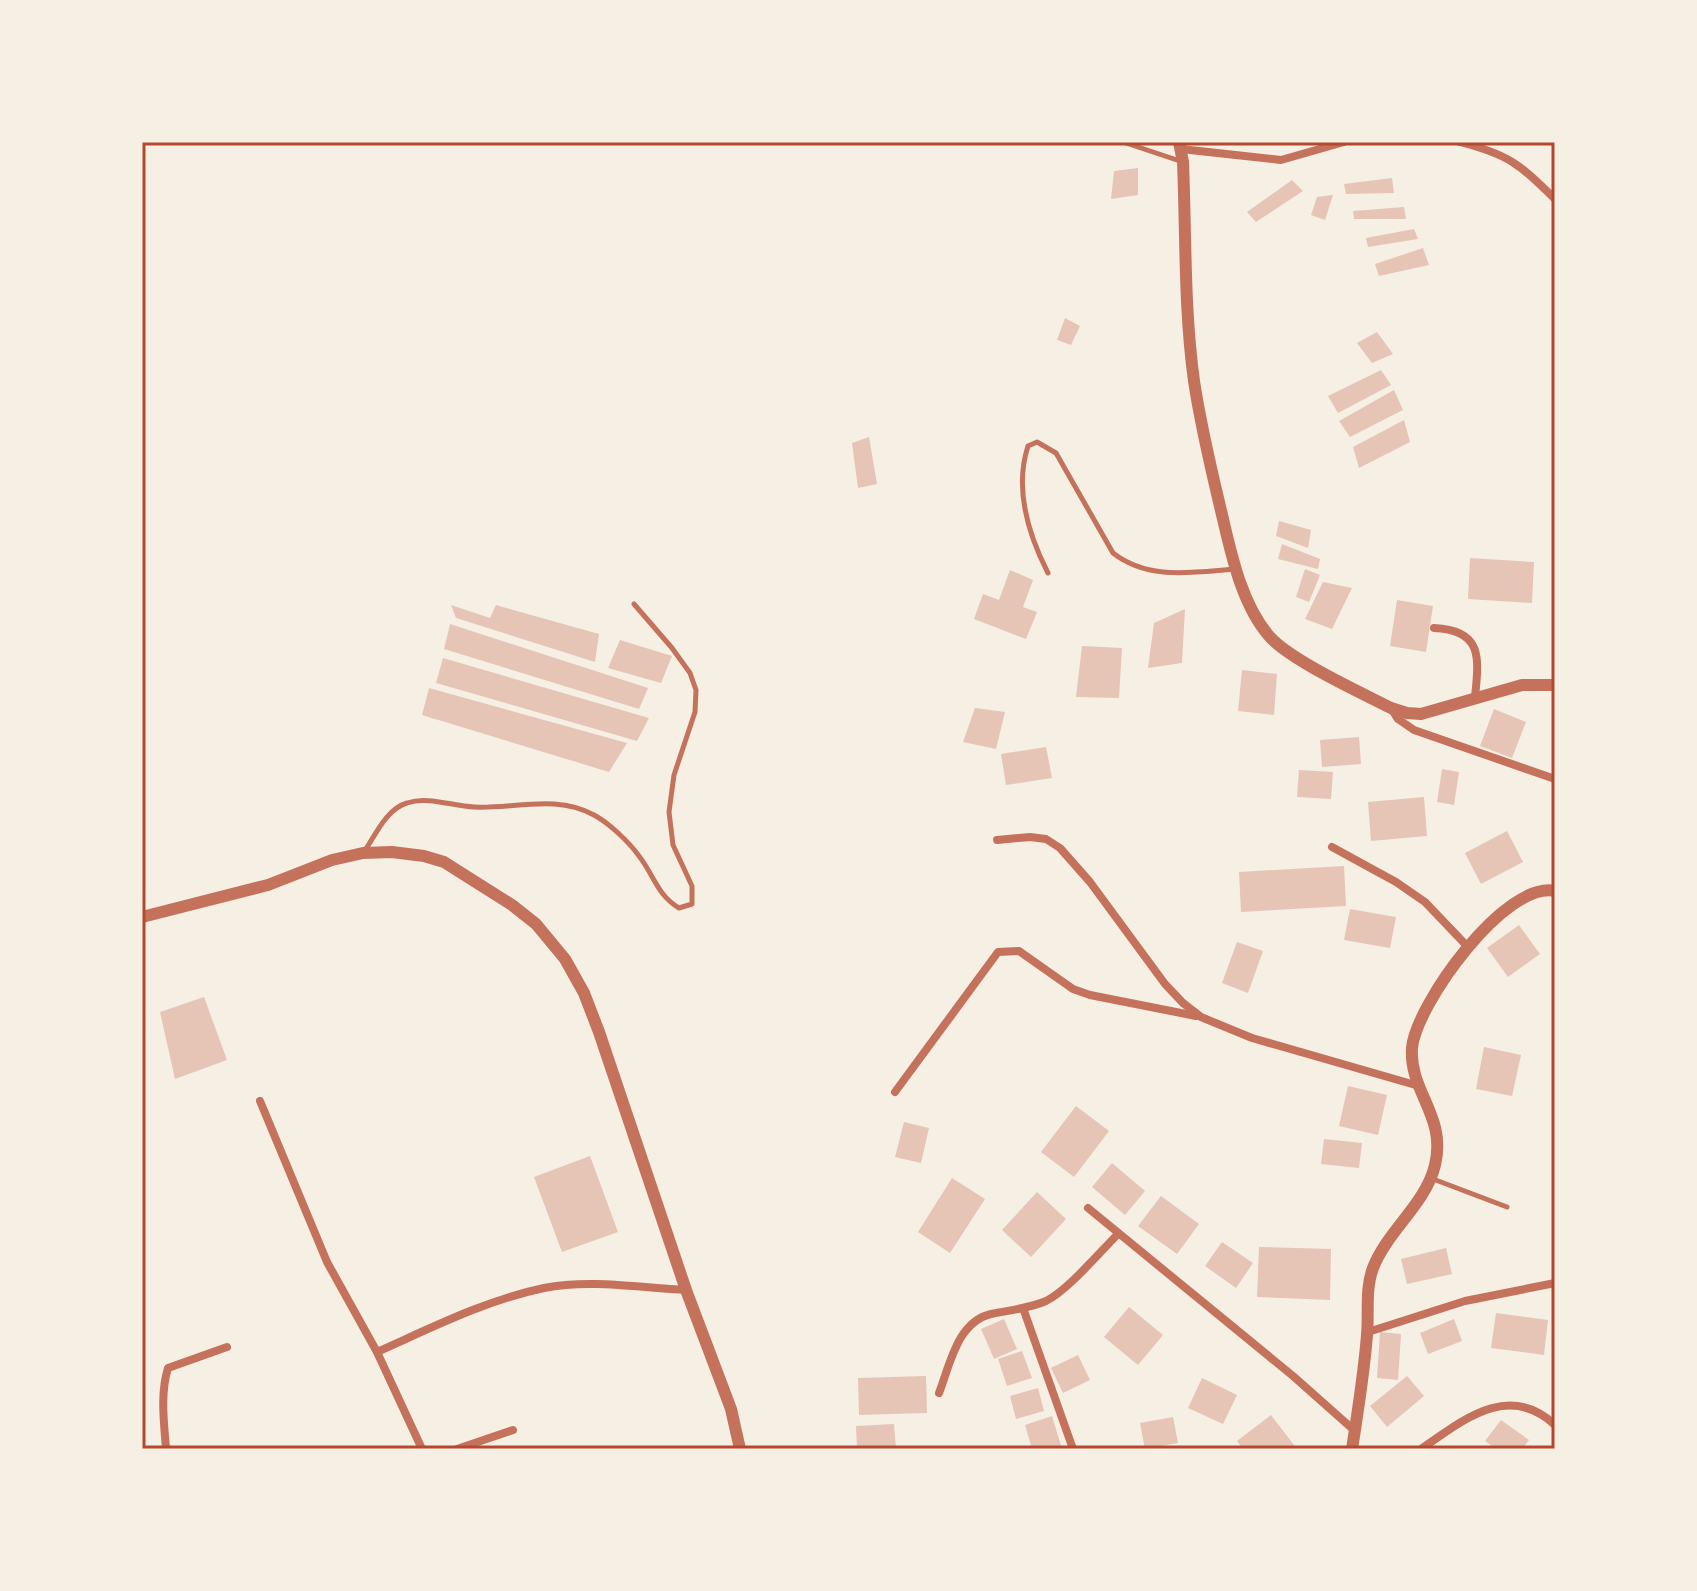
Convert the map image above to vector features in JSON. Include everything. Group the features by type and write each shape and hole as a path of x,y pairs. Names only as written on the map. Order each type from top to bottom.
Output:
{"street":[{"path":"1179,142 1183,162"},
{"path":"1344,142 1281,160 1181,147 1186,296 1194,379 1205,442 1231,551 1249,604 1271,639 1285,650 1391,708 1415,715 1522,685 1555,685"},
{"path":"1460,142 1506,156 1555,199"},
{"path":"1434,628 1453,629 1463,634 1473,646 1478,663 1475,697"},
{"path":"1391,708 1398,719 1414,730 1555,779"},
{"path":"997,840 1046,839 1060,848 1090,882 1165,984 1201,1017"},
{"path":"1332,847 1396,882 1425,902 1467,946"},
{"path":"142,917 268,885 332,860 363,853 392,852 444,862 536,924 565,959 584,993 686,1290 731,1409 740,1449"},
{"path":"1352,1449 1368,1332 1372,1270 1382,1250 1432,1179 1439,1140 1419,1086 1412,1051 1417,1030 1425,1011 1467,946 1528,895 1546,889 1555,891"},
{"path":"895,1092 998,952 1019,951 1073,989 1090,995 1201,1017 1252,1038 1419,1086"},
{"path":"260,1101 327,1262 377,1352 422,1449"},
{"path":"1088,1208 1293,1376 1355,1431"},
{"path":"939,1393 959,1339 974,1323 987,1315 1048,1300 1118,1234"},
{"path":"1368,1332 1465,1301 1555,1283"},
{"path":"377,1352 480,1308 545,1288 595,1285 686,1290"},
{"path":"1023,1308 1073,1449"},
{"path":"166,1449 163,1408 168,1368 227,1347"},
{"path":"1421,1449 1473,1415 1498,1404 1545,1416 1555,1425"},
{"path":"457,1449 513,1430"}],"lane":[{"path":"1123,142 1183,162"},
{"path":"1048,573 1030,534 1022,483 1023,461 1028,446 1037,442 1056,453 1113,553 1128,564 1174,574 1238,569"},
{"path":"363,853 390,812 406,803 433,801 473,807 542,802 594,815 640,856 655,885 669,902 679,908 692,904 692,886 673,845 669,812 674,775 695,712 696,690 690,673 634,604"},
{"path":"1432,1179 1507,1207"}],"building":[{"path":"1138,168 1138,195 1111,199 1114,171"},
{"path":"1392,178 1394,193 1346,194 1344,184"},
{"path":"1292,180 1303,191 1256,222 1247,212"},
{"path":"1333,195 1325,220 1311,215 1317,197"},
{"path":"1404,207 1406,219 1354,219 1353,211"},
{"path":"1414,229 1418,239 1368,247 1366,238"},
{"path":"1423,248 1429,265 1379,276 1375,264"},
{"path":"1065,318 1080,326 1071,345 1057,340"},
{"path":"1377,332 1393,354 1372,363 1357,343"},
{"path":"1381,370 1391,385 1338,413 1328,396"},
{"path":"1394,390 1403,410 1350,437 1339,421"},
{"path":"1404,420 1410,442 1359,468 1353,447"},
{"path":"869,437 877,484 858,488 852,443"},
{"path":"1279,521 1311,530 1308,548 1276,536"},
{"path":"1282,544 1320,559 1318,569 1278,559"},
{"path":"1470,558 1534,562 1532,603 1468,599"},
{"path":"1305,569 1320,575 1309,602 1296,597"},
{"path":"1010,570 1033,580 1023,607 1037,612 1026,639 974,619 983,594 999,600"},
{"path":"1323,582 1352,588 1332,629 1305,619"},
{"path":"1397,600 1433,606 1426,652 1390,646"},
{"path":"451,605 490,618 496,605 599,634 595,662 456,618"},
{"path":"1185,609 1182,663 1148,668 1154,623"},
{"path":"450,624 648,688 639,709 444,649"},
{"path":"620,640 672,656 661,683 608,668"},
{"path":"1082,646 1122,648 1119,698 1076,697"},
{"path":"443,658 649,718 637,741 436,683"},
{"path":"1242,670 1277,674 1274,715 1238,711"},
{"path":"429,688 627,743 609,772 422,715"},
{"path":"975,708 1005,712 996,749 963,742"},
{"path":"1494,709 1526,722 1512,758 1480,746"},
{"path":"1359,737 1361,764 1322,767 1320,740"},
{"path":"1046,747 1052,778 1006,785 1001,754"},
{"path":"1442,769 1459,772 1454,805 1437,802"},
{"path":"1299,770 1333,772 1331,799 1297,797"},
{"path":"1424,797 1427,836 1371,841 1368,802"},
{"path":"1507,831 1523,862 1481,884 1465,853"},
{"path":"1344,866 1346,906 1241,912 1239,872"},
{"path":"1350,909 1396,917 1390,948 1344,940"},
{"path":"1519,925 1540,954 1508,977 1487,948"},
{"path":"1237,942 1263,951 1248,993 1222,983"},
{"path":"204,997 227,1060 175,1079 160,1012"},
{"path":"1484,1047 1521,1055 1512,1096 1476,1089"},
{"path":"1348,1086 1387,1095 1378,1135 1339,1126"},
{"path":"1076,1106 1109,1131 1074,1177 1041,1152"},
{"path":"904,1122 929,1128 921,1163 895,1157"},
{"path":"1324,1139 1362,1143 1359,1168 1321,1164"},
{"path":"590,1156 618,1232 562,1252 534,1177"},
{"path":"1112,1163 1145,1191 1125,1215 1092,1187"},
{"path":"952,1178 985,1199 950,1253 918,1232"},
{"path":"1037,1192 1066,1219 1031,1257 1002,1230"},
{"path":"1161,1196 1199,1224 1177,1254 1138,1226"},
{"path":"1222,1242 1253,1263 1236,1288 1205,1266"},
{"path":"1259,1247 1331,1249 1330,1300 1257,1297"},
{"path":"1446,1248 1452,1274 1407,1284 1401,1259"},
{"path":"1129,1307 1163,1335 1138,1365 1104,1337"},
{"path":"1496,1313 1548,1320 1544,1355 1491,1348"},
{"path":"1004,1319 1017,1349 994,1359 981,1329"},
{"path":"1454,1319 1462,1341 1428,1354 1420,1333"},
{"path":"1380,1332 1401,1334 1398,1380 1377,1378"},
{"path":"1022,1351 1032,1378 1007,1386 998,1359"},
{"path":"1078,1355 1090,1380 1063,1393 1051,1368"},
{"path":"926,1376 927,1413 859,1415 858,1378"},
{"path":"1407,1376 1424,1396 1387,1427 1370,1406"},
{"path":"1202,1378 1237,1395 1223,1424 1188,1408"},
{"path":"1038,1388 1044,1411 1016,1419 1010,1396"},
{"path":"1271,1415 1297,1449 1243,1449 1237,1441"},
{"path":"1052,1416 1062,1449 1032,1449 1025,1425"},
{"path":"1173,1417 1178,1443 1145,1449 1140,1423"},
{"path":"1501,1420 1529,1440 1522,1449 1496,1449 1485,1441"},
{"path":"894,1424 896,1449 857,1449 856,1426"}]}
